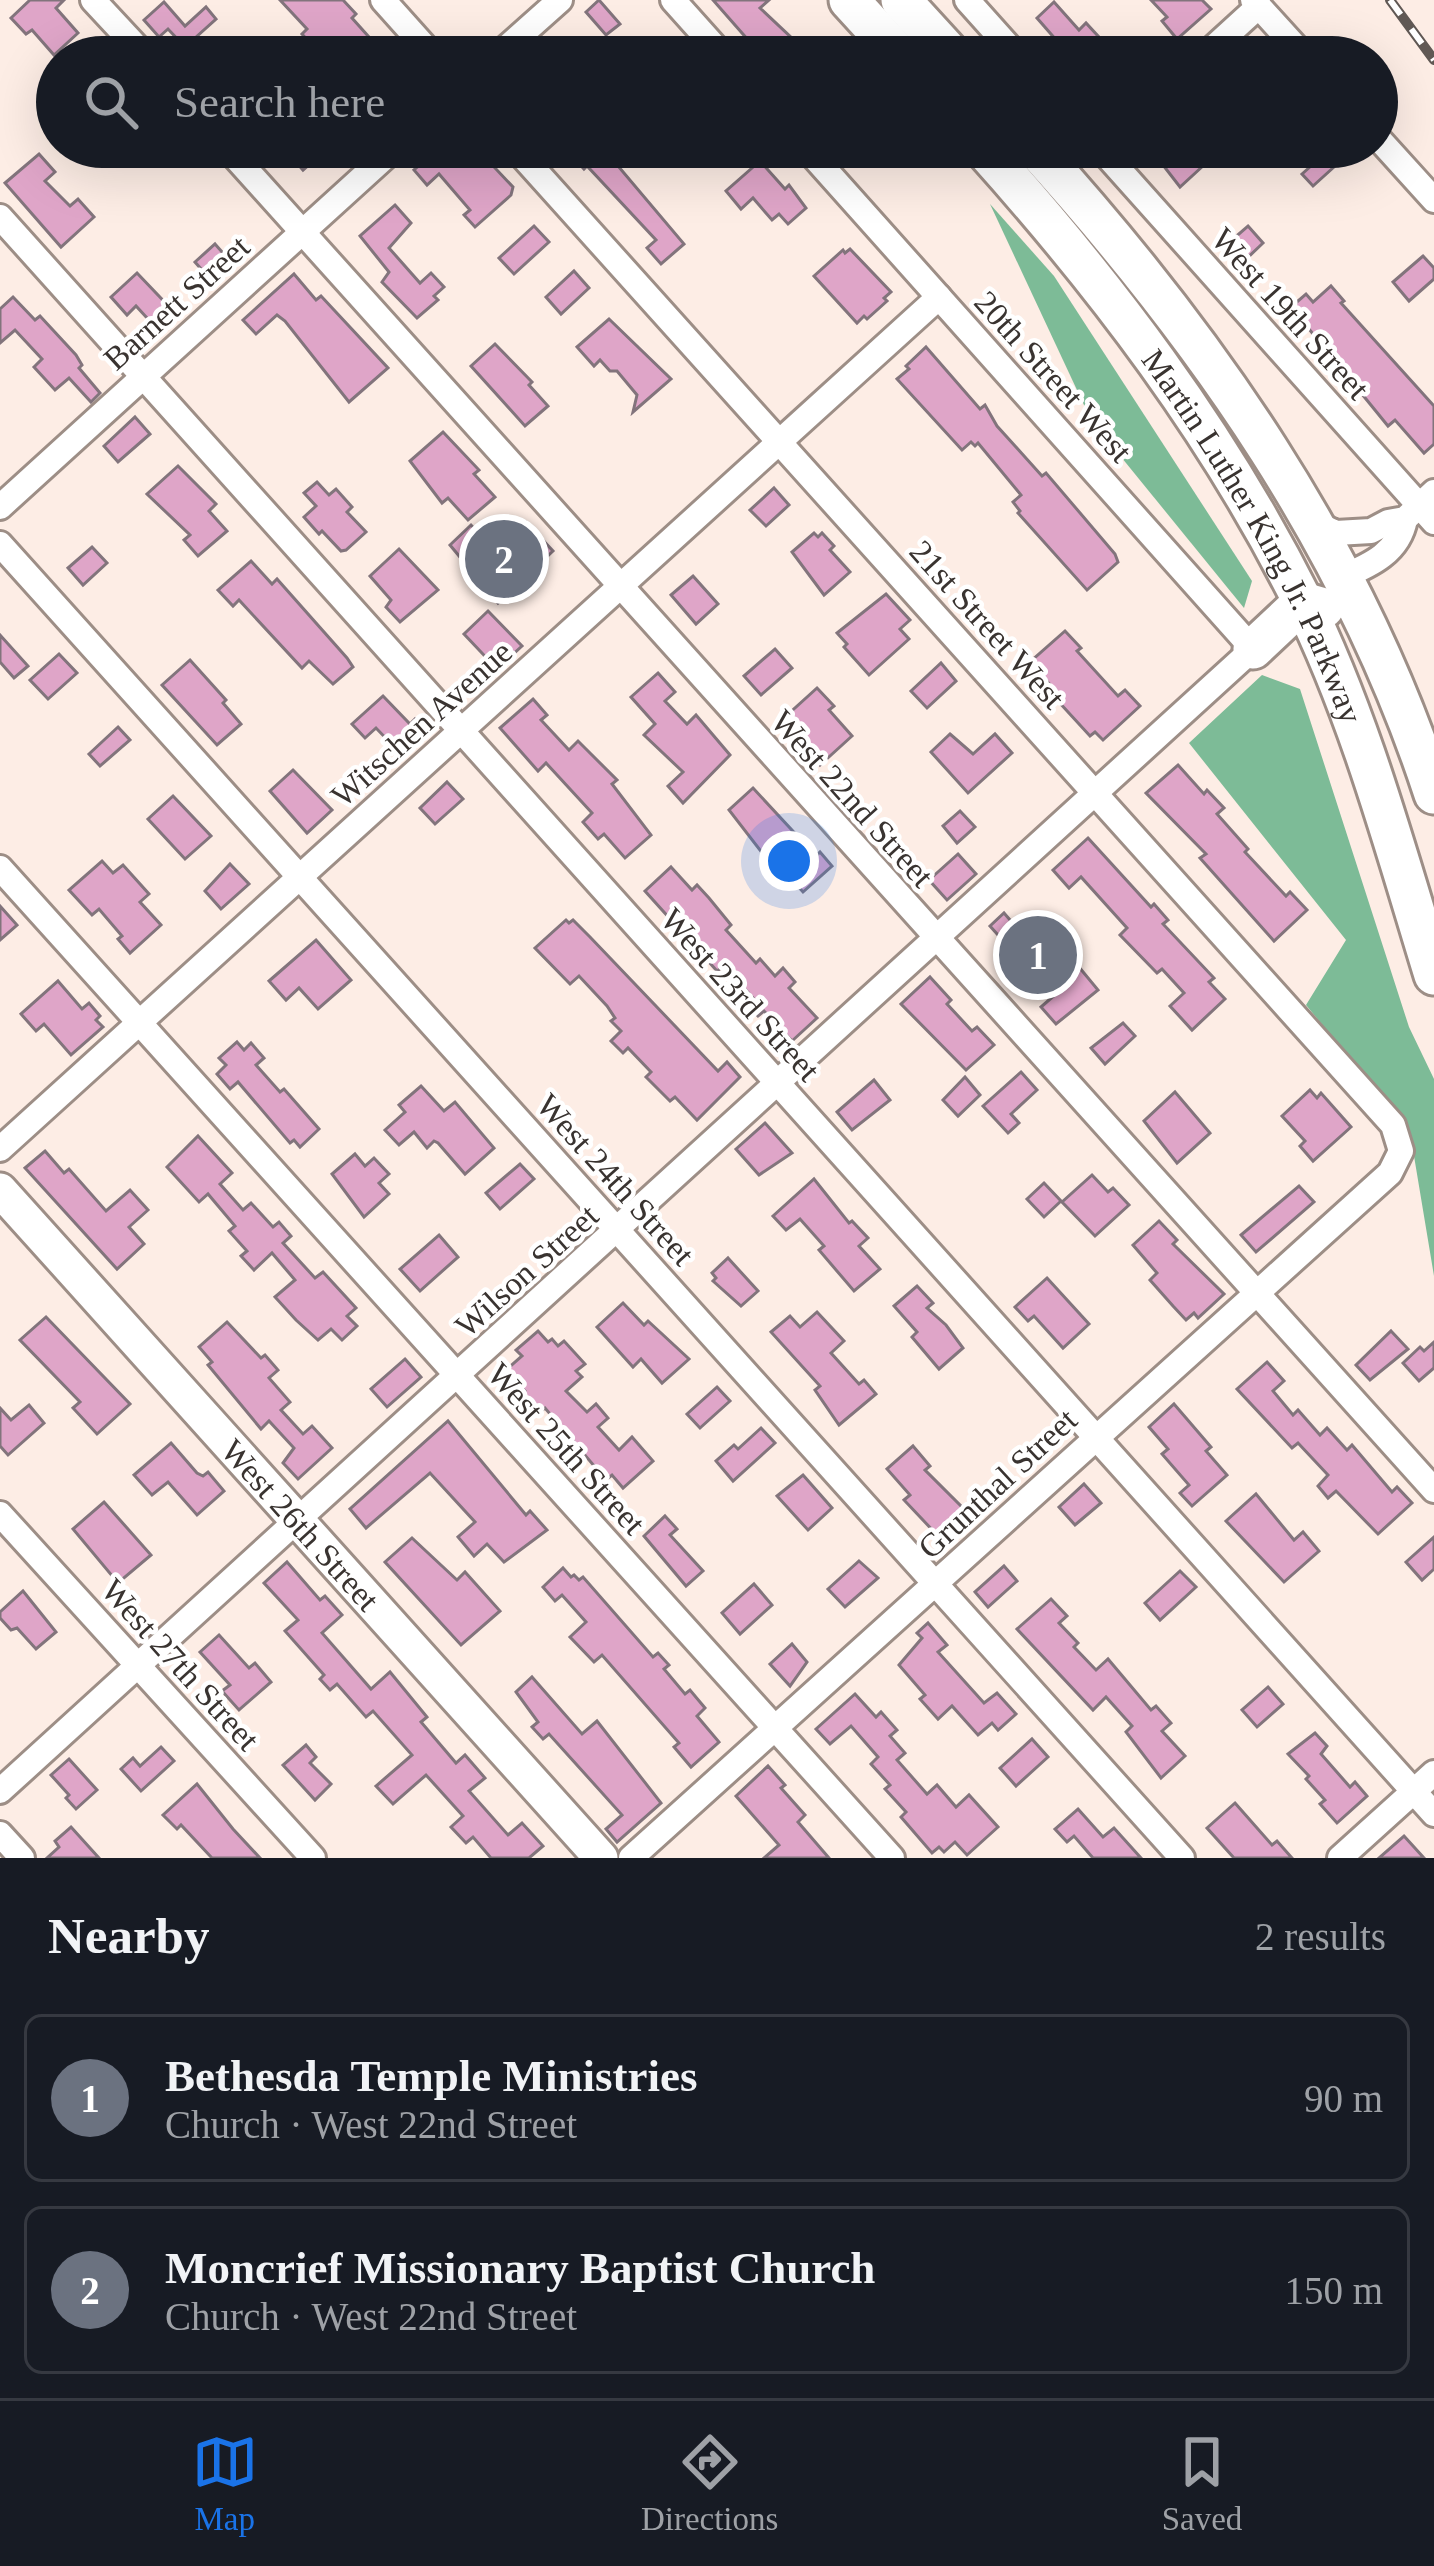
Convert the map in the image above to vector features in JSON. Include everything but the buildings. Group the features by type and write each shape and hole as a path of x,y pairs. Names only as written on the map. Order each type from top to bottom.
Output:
{"highway":[{"path":"849,0 882,36"},
{"path":"902,0 934,36"},
{"name":"Martin Luther King Jr. Parkway","path":"1000,168 1095,278 1172,380 1264,529 1303,602 1335,680 1373,781 1434,975"},
{"name":"Martin Luther King Jr. Parkway","path":"1053,168 1125,250 1213,363 1312,521 1407,721 1434,794"},
{"path":"1172,380 1308,558 1321,570 1342,577"},
{"path":"1253,649 1303,602 1313,602 1337,618 1407,721"},
{"path":"1253,649 1305,661 1335,680"}],"main road":[{"name":"West 26th Street","path":"0,1190 601,1858"}],"street":[{"path":"93,0 126,36"},
{"path":"383,0 415,36"},
{"path":"520,36 560,0"},
{"path":"673,0 705,36"},
{"path":"967,0 999,36"},
{"path":"1223,36 1256,3 1286,36"},
{"path":"1398,160 1434,200"},
{"name":"West 22nd Street","path":"245,168 1434,1490"},
{"name":"Barnett Street","path":"0,507 374,168"},
{"name":"21st Street West","path":"533,168 1393,1125 1401,1151"},
{"name":"20th Street West","path":"824,168 1253,649"},
{"name":"West 19th Street","path":"1120,168 1423,509"},
{"name":"West 23rd Street","path":"0,217 1434,1814"},
{"name":"Witschen Avenue","path":"0,1149 940,297"},
{"path":"1312,521 1353,534 1423,509"},
{"path":"1342,577 1391,549 1423,509"},
{"name":"West 24th Street","path":"0,544 1182,1858"},
{"name":"Wilson Street","path":"0,1791 1253,649"},
{"name":"West 25th Street","path":"0,868 892,1858"},
{"name":"Grunthal Street","path":"631,1858 1390,1173 1401,1151"},
{"name":"West 27th Street","path":"0,1514 314,1858"},
{"path":"1340,1858 1434,1773"},
{"path":"0,1834 22,1858"}],"green space":[{"path":"990,204 1054,276 1252,581 1244,608 1091,420"},
{"path":"1262,675 1300,689 1409,1027 1434,1079 1434,1276 1410,1132 1306,1005 1346,940 1189,743"}],"railway":[{"path":"1390,0 1434,60"}],"place":[{"name":"Moncrief Missionary Baptist Church","path":"504,559"},
{"name":"Bethesda Temple Ministries","path":"1038,955"}]}
